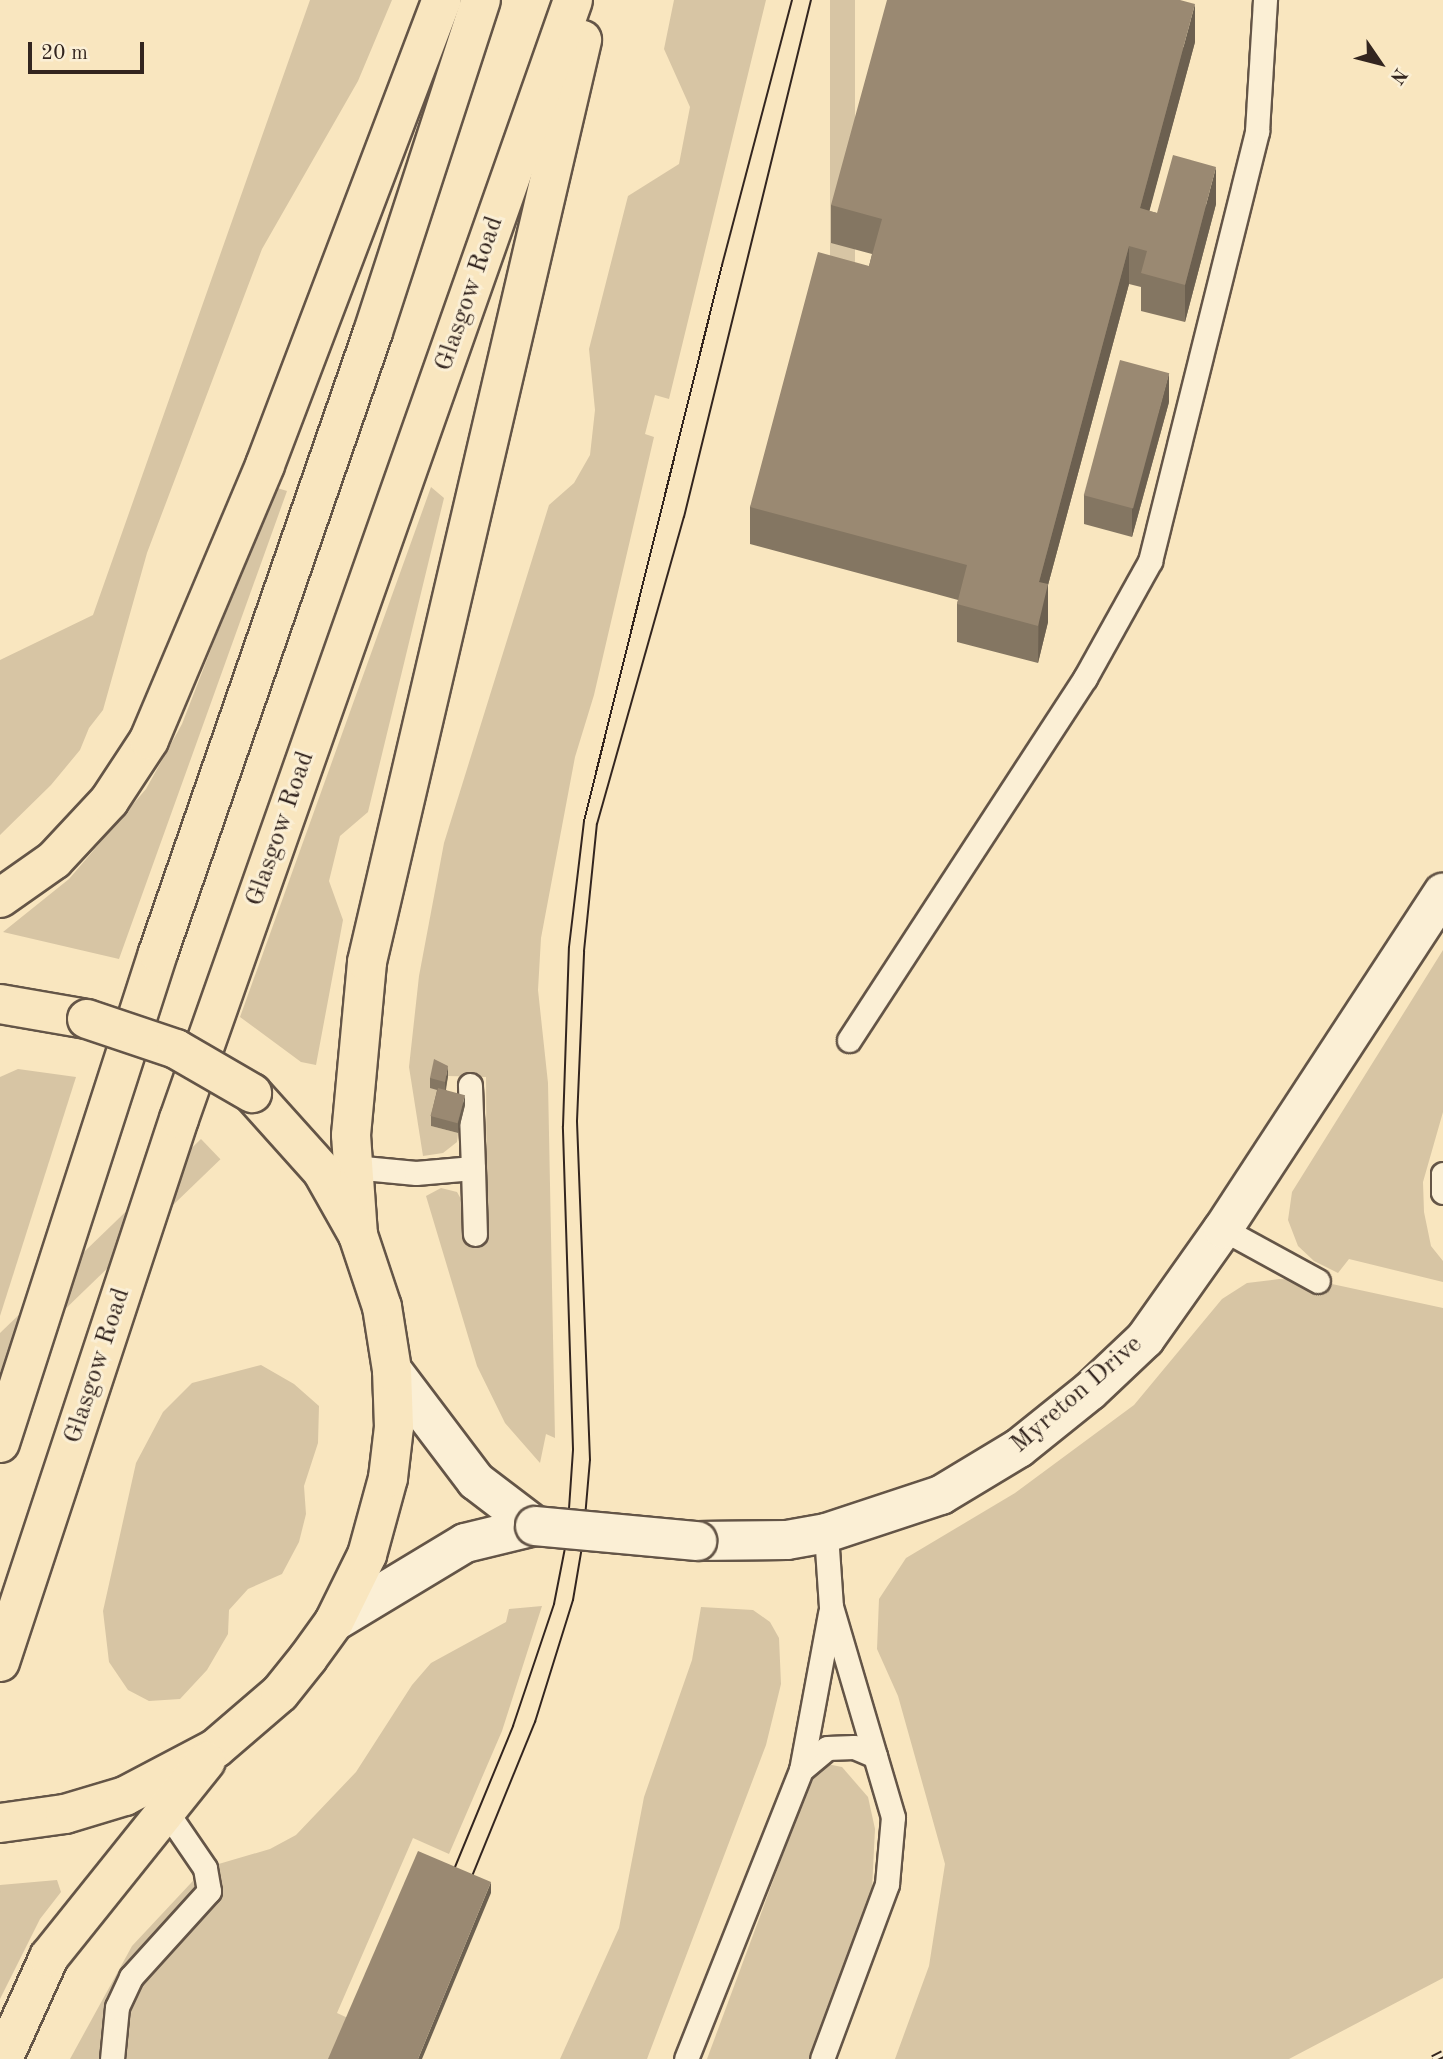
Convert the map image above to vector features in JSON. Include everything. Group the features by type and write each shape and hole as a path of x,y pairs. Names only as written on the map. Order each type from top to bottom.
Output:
{"main road":[{"path":"0,898 54,860 109,802 149,740 265,465 442,0"},
{"path":"0,1443 158,953 373,332 481,0"},
{"name":"Glasgow Road","path":"0,1662 179,1119 573,0"},
{"path":"358,1236 353,1167 354,1073 368,962 591,0"},
{"path":"0,1004 87,1019 176,1049 252,1093 322,1171 358,1236 382,1307 392,1370 394,1427 388,1479 367,1555 334,1622 280,1693 216,1748 49,1956 2,2059"},
{"path":"0,1823 65,1814 125,1796 216,1748"}],"street":[{"name":"Myreton Drive","path":"334,1622 465,1543 535,1525 697,1541 777,1540 826,1533 941,1495 1019,1448 1145,1339 1223,1229 1443,893"},
{"path":"392,1370 476,1481 535,1525"}],"lane":[{"path":"849,1040 1085,678 1150,561 1257,131 1265,0"},
{"path":"470,1085 475,1234"},
{"path":"353,1167 416,1173 473,1168"},
{"path":"1443,1174 1443,1192"},
{"path":"1223,1229 1318,1282"},
{"path":"822,2059 887,1884 893,1817 831,1607 826,1533"},
{"path":"686,2059 801,1770 831,1607"},
{"path":"801,1770 827,1748 854,1747 875,1756"},
{"path":"112,2059 117,2007 131,1977 209,1891 205,1868 166,1811"}],"shaded area":[{"path":"310,0 392,0 358,81 262,249 147,553 103,710 89,728 80,750 51,785 0,835 0,660 93,615"},
{"path":"674,0 766,0 669,399 655,395 645,434 654,437 594,695 575,757 541,938 538,990 548,1083 555,1438 546,1434 540,1463 505,1423 477,1366 426,1196 441,1188 457,1192 462,1201 463,1241 487,1238 486,1077 448,1076 431,1126 458,1133 457,1142 443,1153 423,1156 409,1067 419,976 444,843 549,505 574,483 590,455 595,410 589,349 628,196 679,164 690,107 664,49"},
{"path":"830,0 855,0 855,294 830,294"},
{"path":"274,487 287,491 119,959 3,932 69,879 146,789 182,724"},
{"path":"431,487 444,498 368,812 340,836 329,881 343,920 316,1065 301,1062 240,1017"},
{"path":"1443,950 1443,1112 1423,1182 1424,1212 1431,1246 1443,1261 1443,1282 1349,1259 1338,1273 1314,1261 1298,1246 1288,1220 1292,1192"},
{"path":"18,1069 76,1077 0,1316 0,1077"},
{"path":"201,1139 220,1159 0,1372 0,1333"},
{"path":"1279,1279 1318,1281 1443,1308 1443,1978 1289,2059 895,2059 929,1966 945,1864 898,1696 877,1649 879,1599 906,1558 1015,1493 1134,1405 1222,1299 1247,1283"},
{"path":"261,1365 294,1384 319,1406 318,1443 304,1486 306,1514 299,1542 282,1574 248,1589 229,1610 228,1634 207,1670 180,1699 149,1701 128,1690 109,1662 103,1611 136,1463 163,1412 192,1383"},
{"path":"542,1606 502,1731 449,1854 413,1838 337,2013 350,2019 333,2059 70,2059 132,1946 205,1868 270,1849 296,1835 356,1772 412,1685 431,1663 506,1622 509,1609"},
{"path":"701,1607 753,1610 770,1622 779,1638 781,1684 766,1745 647,2059 560,2059 619,1928 644,1797 692,1660"},
{"path":"827,1764 842,1767 868,1797 875,1829 872,1889 810,2059 707,2059 805,1795 816,1769"},
{"path":"57,1880 61,1892 40,1919 0,1999 0,1885"}],"building":[{"path":"887,0 1180,0 1195,4 1140,208 1157,213 1173,155 1216,167 1185,285 1141,273 1147,251 1129,246 1039,582 1048,584 1038,626 957,604 967,565 750,507 818,252 869,266 882,219 831,205"},
{"path":"1120,360 1169,373 1133,508 1084,495"},
{"path":"434,1059 448,1066 445,1082 430,1078"},
{"path":"438,1088 465,1095 458,1123 430,1116"},
{"path":"418,1851 491,1882 418,2059 328,2059"}],"tram line":[{"path":"448,1884 513,1726 554,1604 567,1538 573,1449 563,1126 569,947 584,821 722,265 792,0"},
{"path":"466,1891 535,1722 573,1600 583,1541 590,1460 577,1121 584,951 597,824 684,517 811,0"}],"railway":[{"path":"1433,2059 1443,2054"}]}
